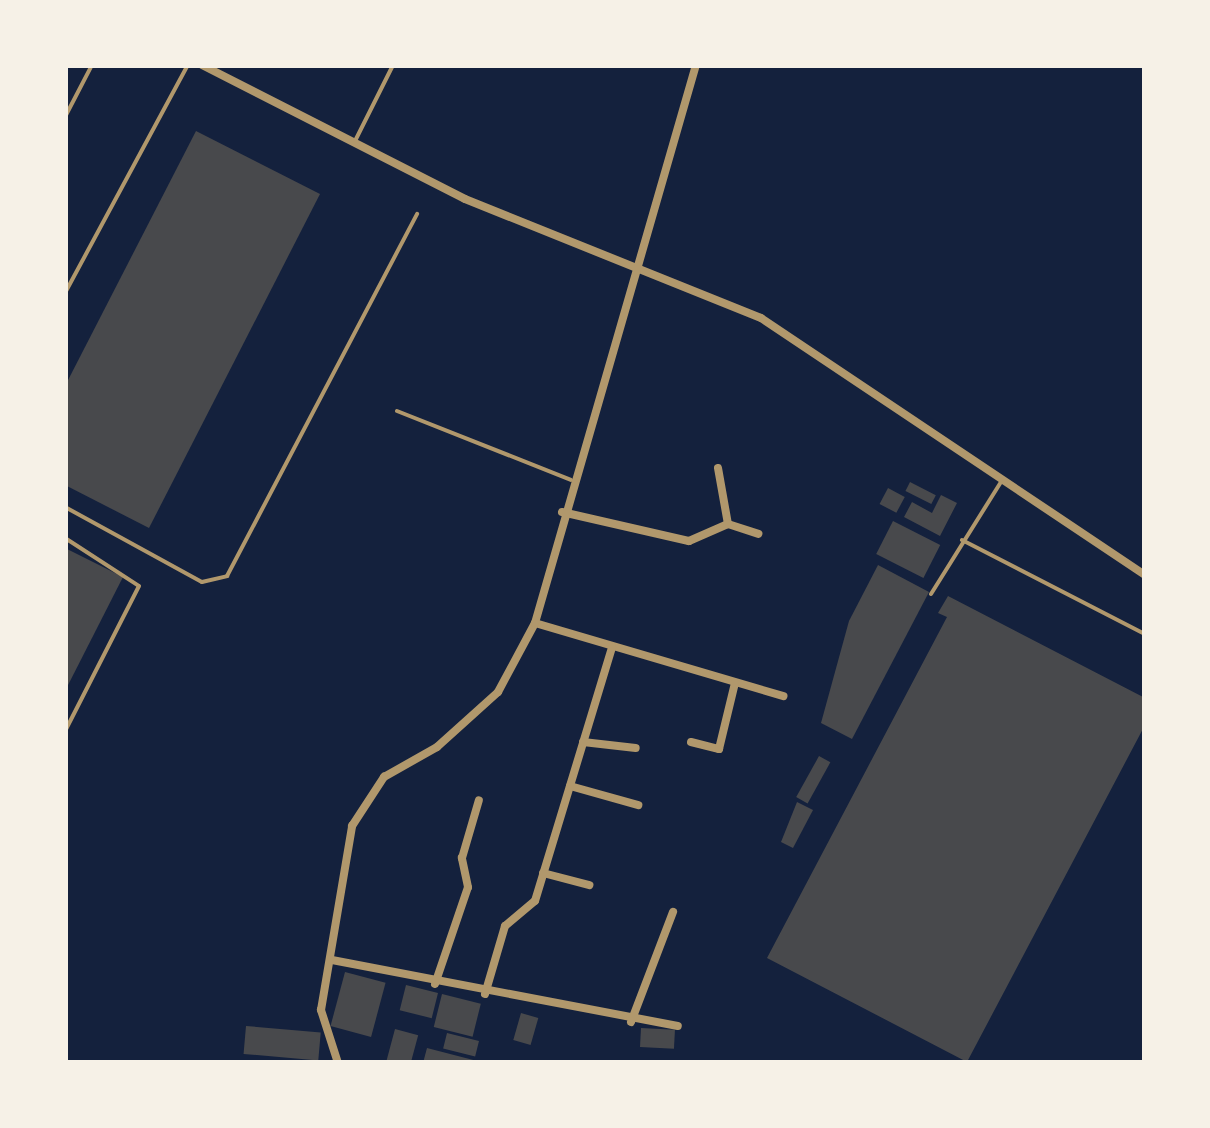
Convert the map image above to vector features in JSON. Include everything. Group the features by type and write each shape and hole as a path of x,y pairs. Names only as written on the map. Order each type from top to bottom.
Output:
{"street":[{"path":"202,65 490,210 642,264 760,318 1145,575"},
{"path":"338,1063 320,1010 358,808 384,777 438,748 498,692 535,623 571,480 642,264 696,65"},
{"path":"718,468 728,524"},
{"path":"562,512 689,541 728,524 758,534"},
{"path":"535,623 783,696"},
{"path":"485,994 506,926 535,901 612,648"},
{"path":"691,742 719,749 735,683"},
{"path":"584,742 636,748"},
{"path":"570,786 638,806"},
{"path":"435,984 468,886 462,858 479,800"},
{"path":"544,873 588,884"},
{"path":"631,1022 673,912"},
{"path":"332,960 631,1022 678,1026"}],"lane":[{"path":"65,117 92,65"},
{"path":"65,294 188,65"},
{"path":"355,142 393,65"},
{"path":"65,506 202,582 227,576 417,214"},
{"path":"397,411 571,480"},
{"path":"931,594 1001,482"},
{"path":"65,538 138,583 65,732"},
{"path":"962,540 1145,634"}],"building":[{"path":"196,131 320,194 149,528 65,485 65,386"},
{"path":"910,482 936,495 931,504 905,491"},
{"path":"888,488 905,497 896,513 880,504"},
{"path":"941,495 957,503 940,536 904,517 912,502 932,513"},
{"path":"893,521 940,545 923,578 876,554"},
{"path":"65,548 123,577 65,691"},
{"path":"878,565 929,592 852,739 821,723 849,621"},
{"path":"948,596 1145,698 1145,725 967,1062 767,958 947,617 938,613"},
{"path":"819,756 830,762 808,803 796,797"},
{"path":"797,802 813,810 793,848 781,842"},
{"path":"345,972 386,983 371,1037 331,1026"},
{"path":"406,985 438,993 432,1018 400,1010"},
{"path":"442,994 481,1004 473,1037 434,1027"},
{"path":"521,1013 538,1018 531,1045 513,1040"},
{"path":"246,1026 321,1033 318,1060 244,1054"},
{"path":"641,1028 675,1030 674,1049 640,1047"},
{"path":"395,1029 418,1035 411,1063 387,1060"},
{"path":"447,1033 479,1041 475,1057 443,1049"},
{"path":"427,1048 481,1062 481,1063 423,1063"}]}
